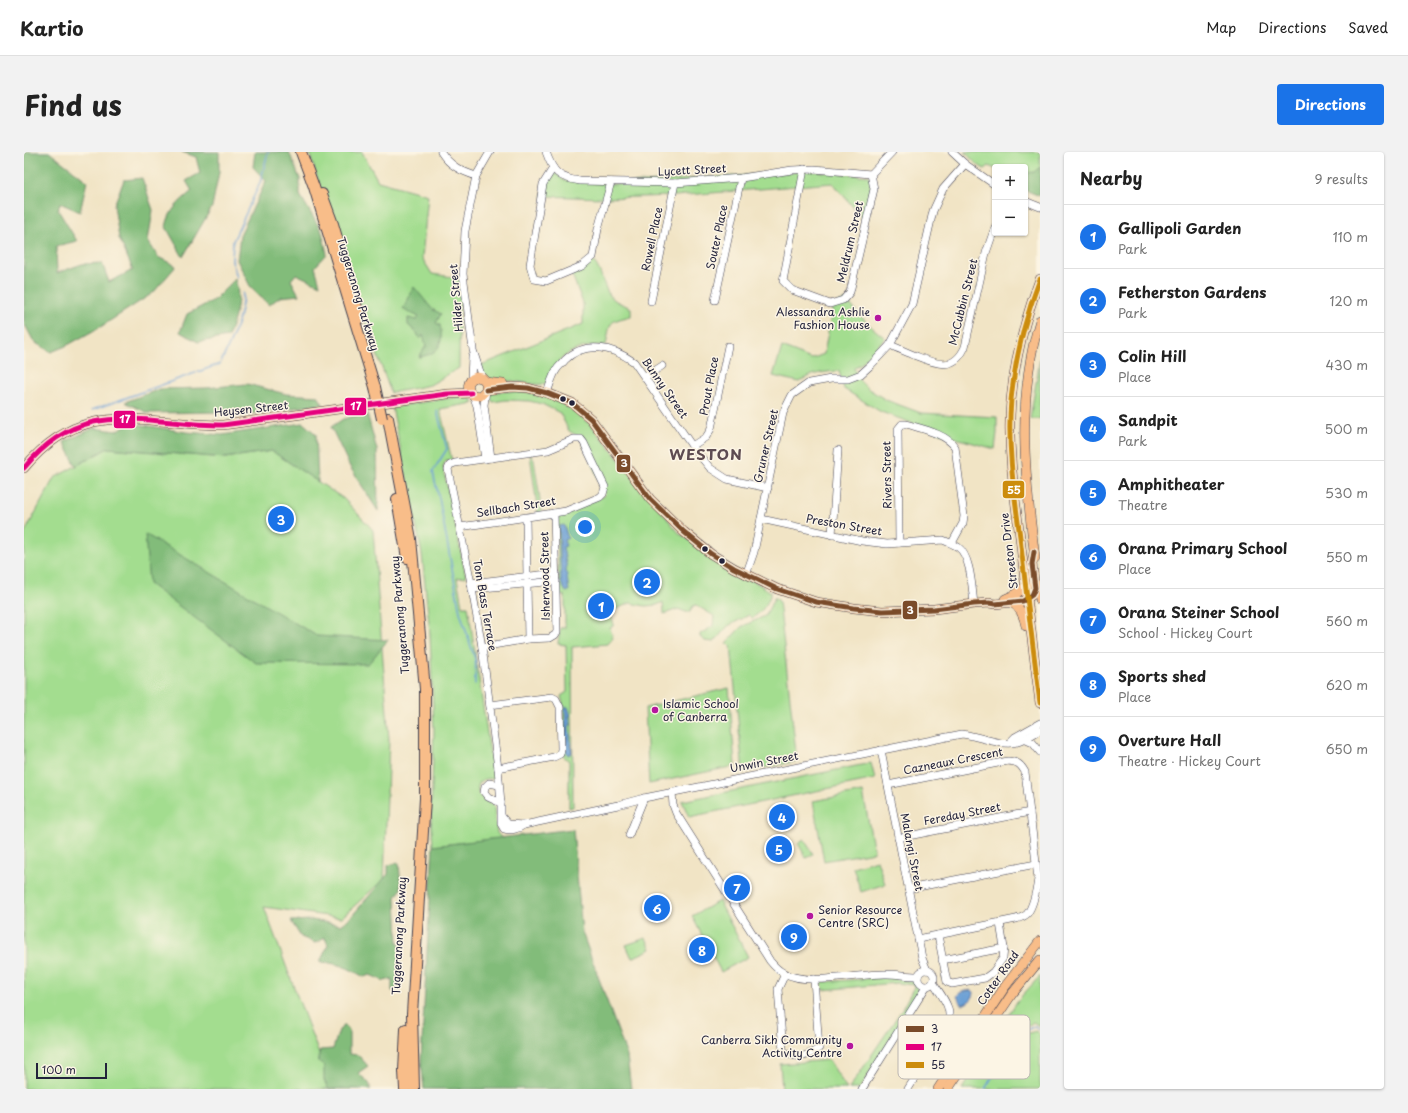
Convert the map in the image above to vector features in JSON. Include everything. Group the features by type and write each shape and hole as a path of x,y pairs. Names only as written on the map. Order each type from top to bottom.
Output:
{"highway":[{"name":"Tuggeranong Parkway","path":"301,152 314,187 378,387"},
{"name":"Tuggeranong Parkway","path":"308,152 333,224 378,387 411,539 425,689 425,798 412,1014 414,1089"},
{"name":"Tuggeranong Parkway","path":"385,419 408,564 419,692 419,800 404,1089"}],"main road":[{"name":"Streeton Drive","path":"1040,279 1033,297 1020,343 1010,414 1014,490 1040,703"},
{"path":"1040,320 1034,338 1024,403 1026,487 1040,600"},
{"name":"Heysen Street","path":"447,394 476,377 485,386 520,384 548,390 561,395 564,399 575,405 591,419 650,499 684,532 711,554 746,575 777,589 816,602 854,608 900,611 934,609 988,603 995,600 1008,600 1023,597 1027,598"},
{"path":"470,381 468,390 472,394"},
{"name":"Heysen Street","path":"24,468 52,440 63,434 97,421 128,418 197,425 223,425 447,394 472,394 480,396 485,386"},
{"path":"1034,552 1032,564 1035,588 1034,592 1027,598 1037,603 1040,609"},
{"path":"1026,586 1008,600 1019,609 1024,619 1028,639 1034,652"},
{"name":"Cotter Road","path":"986,1015 1004,988 1040,941"},
{"name":"Cotter Road","path":"998,1015 1012,994 1040,960"},
{"name":"Cotter Road","path":"938,1089 945,1079"},
{"name":"Cotter Road","path":"948,1089 955,1079"}],"street":[{"path":"441,152 456,168 476,176"},
{"name":"Hilder Street","path":"485,386 473,350 463,274 465,231 476,176 490,152"},
{"name":"Lycett Street","path":"546,152 553,168 561,176 567,180 580,182 675,183 741,178 804,169 871,174"},
{"path":"871,174 892,152"},
{"path":"952,152 965,164 992,183"},
{"name":"Gruner Street","path":"746,575 754,552 783,413 792,395 809,383 831,379 848,379 861,374 890,345 912,304 933,211 943,189 965,164"},
{"path":"553,168 543,184 530,265 534,279 546,281 582,266 593,257 598,229 611,182"},
{"name":"Meldrum Street","path":"804,169 782,281 792,290 830,304 843,300 850,292 874,189 871,174"},
{"name":"Souter Place","path":"715,300 741,178"},
{"name":"Rowell Place","path":"651,301 675,183"},
{"path":"1028,202 1040,207"},
{"name":"McCubbin Street","path":"890,345 939,364 952,362 960,355 965,347 986,254 992,236"},
{"name":"Prout Place","path":"692,446 706,437 711,429 728,346"},
{"name":"Bunny Street","path":"548,390 557,369 570,356 580,350 594,347 608,348 623,354 634,362 692,446 710,468 727,479 768,488"},
{"name":"Hilder Street","path":"470,381 473,350"},
{"path":"645,377 662,366"},
{"path":"485,386 484,405 488,458"},
{"path":"472,394 477,406 488,458"},
{"name":"Rivers Street","path":"899,543 898,429 902,424 906,424 940,435 951,441 956,447 964,516 963,523 952,543"},
{"name":"Sellbach Street","path":"460,527 566,511 603,494 605,487 581,439 574,439 548,450 488,458"},
{"path":"832,535 838,450"},
{"name":"Tom Bass Terrace","path":"488,458 455,463 450,465 448,468 482,647 498,768 502,817"},
{"name":"Isherwood Street","path":"482,647 528,639 550,638 557,632 554,514"},
{"path":"526,518 528,639"},
{"name":"Preston Street","path":"761,519 862,541 887,544 943,540 952,543"},
{"path":"952,543 959,548 966,557 974,604"},
{"path":"471,586 556,577"},
{"path":"490,705 552,697 556,699 560,707 560,754 554,757 498,768"},
{"path":"1010,742 1015,737 1040,723"},
{"name":"Unwin Street","path":"502,817 501,824 504,829 512,830 524,825 672,792 962,734 973,735 1000,742 1016,742 1040,730"},
{"path":"1024,739 1032,743 1040,752"},
{"name":"Malangi Street","path":"881,750 922,958 920,976 933,975 930,985"},
{"name":"Cazneaux Crescent","path":"888,785 1008,761 1016,762 1021,765 1025,772 1038,879 1037,889 1028,913 1023,917 1000,923 918,939"},
{"path":"500,785 489,783 485,787 484,792 488,797 501,803"},
{"path":"672,792 673,804 676,813 693,842 770,961 784,974 801,979 888,974 920,976 937,989 942,995 948,1007 950,1015"},
{"path":"628,835 644,798"},
{"name":"Fereday Street","path":"898,838 1030,812"},
{"path":"908,889 1036,864"},
{"path":"938,935 946,979 949,983 952,984 985,978 993,972 1003,958 1004,948 1000,923"},
{"path":"942,960 1004,948"},
{"path":"784,974 778,990 783,1051 793,1057 810,1055 819,1048 814,979"},
{"path":"917,1002 920,976"},
{"path":"909,1015 930,985"},
{"path":"862,1089 898,1032"},
{"path":"908,1089 914,1079"}],"green space":[{"path":"24,152 49,152 87,181 80,212 60,203 58,210 77,241 56,246 57,273 82,264 102,263 109,282 133,270 119,238 114,205 124,180 142,178 153,210 148,241 158,257 176,266 153,293 102,326 66,346 51,352 34,342 24,323"},
{"path":"182,152 219,152 219,172 212,207 183,257 166,227 167,221 172,211 192,191 186,181 200,173 196,157"},
{"path":"255,152 289,152 300,179 300,195 322,232 327,254 315,267 320,285 296,274 291,280 299,295 280,297 269,305 251,288 237,260 240,235 266,181 253,167"},
{"path":"309,152 362,152 378,181 428,195 422,258 432,274 460,278 459,368 430,385 391,393 348,273"},
{"path":"965,152 1040,152 1040,192 1028,187 1028,164 992,164 992,168 989,166 985,169 977,164"},
{"path":"1040,167 1040,196 1028,191 1028,173 1034,172"},
{"path":"553,171 564,180 612,184 811,171 870,176 871,189 864,220 833,183 675,196 603,198 542,196 545,184"},
{"path":"593,261 597,266 605,287 611,297 631,308 631,316 614,321 611,324 606,345 585,347 571,352 560,360 547,383 539,384 509,381 495,383 487,382 479,366 583,324 583,303 571,272"},
{"path":"235,279 238,301 228,337 198,342 180,332 187,314 214,300"},
{"path":"414,287 432,309 441,314 436,323 440,325 441,332 438,347 435,351 426,356 419,357 426,346 423,335 420,339 417,333 408,325 408,318 417,320 419,317 403,309"},
{"path":"846,300 868,324 885,338 862,363 854,368 859,380 867,388 886,400 921,413 997,417 995,449 948,436 881,412 844,389 839,371 813,375 799,382 773,376 782,347 811,359 824,354 833,305"},
{"path":"1040,359 1040,419 1030,419"},
{"path":"247,384 286,394 318,396 323,404 241,415 225,412 148,413 125,402 160,389 205,388"},
{"path":"519,391 549,398 566,406 582,417 590,424 680,534 771,592 766,604 758,613 752,618 749,615 728,626 714,642 705,641 700,637 700,634 713,626 714,616 696,605 693,606 690,612 678,609 664,614 663,602 657,605 645,606 630,603 610,612 614,625 610,628 613,638 608,644 572,647 573,807 569,808 569,761 563,756 563,704 561,696 567,692 566,645 558,644 560,628 565,628 565,596 559,595 557,520 560,515 605,495 581,438 569,431 560,413 542,404 529,401 506,400 493,402 488,395 493,392"},
{"path":"464,396 472,399 474,403 440,409 452,461 446,460 443,467 466,577 457,578 462,606 468,606 494,779 482,780 478,787 478,793 483,799 494,806 497,833 502,838 433,846 431,816 434,730 430,634 422,554 392,407"},
{"path":"367,413 377,450 378,511 350,467 331,427 343,419"},
{"path":"130,423 186,432 222,435 303,423 316,434 318,482 272,451 225,458 108,448 76,466 64,442 94,428 116,431"},
{"path":"108,448 225,458 272,451 344,499 373,530 389,739 384,879 341,918 264,907 332,1089 24,1089 24,534 54,478"},
{"path":"530,454 534,460 542,513 538,514"},
{"path":"145,534 317,636 388,640 368,664 256,663 149,584"},
{"path":"775,597 779,601 797,761 743,772 731,646 726,643 741,627 765,616"},
{"path":"729,688 735,766 649,784 645,708"},
{"path":"871,763 875,779 689,817 682,801"},
{"path":"863,792 874,852 824,861 813,801"},
{"path":"573,829 582,932 627,1056 631,1089 424,1089 421,1060 433,846"},
{"path":"804,839 813,854 806,858 798,843"},
{"path":"877,860 885,884 861,892 853,867"},
{"path":"399,863 401,889 396,897 398,943 402,947 396,991 392,991 392,979 384,981 370,975 364,977 343,966 320,962 328,945 325,938 315,943 301,937 291,921 312,920 340,925 351,917 388,874 388,865"},
{"path":"719,901 748,957 721,972 692,916"},
{"path":"646,938 651,949 632,958 626,945"},
{"path":"1040,976 1040,1026 1033,1022 1030,1025 1030,1015 1009,1015 1018,1000"},
{"path":"889,977 916,982 918,987 916,997 905,1015 898,1015 915,985 896,983 823,990 822,982"},
{"path":"898,1016 898,1027 860,1089 849,1089"},
{"path":"345,1025 349,1030 349,1054 358,1055 368,1066 358,1073 369,1083 371,1089 328,1089 324,1080 324,1066 318,1062 320,1050 333,1049 339,1030"},
{"path":"1036,1031 1040,1035 1040,1089 962,1089 968,1079 1030,1079 1030,1033"},
{"path":"829,1060 847,1089 782,1089 780,1064"}],"water":[{"path":"564,525 568,538 564,540 566,546 563,547 569,591 566,592 561,583 559,526"},
{"path":"565,707 568,707 571,716 569,716 571,725 569,726 572,753 568,755 566,752"},
{"path":"972,990 974,995 966,1004 961,1005 957,996 958,994"}],"waterway":[{"path":"237,277 232,261 233,241 260,183 268,152"},
{"path":"92,410 220,364 232,338 241,312 243,293"},
{"path":"437,411 447,449 433,471 460,612 475,659 475,684"},
{"path":"1030,1028 1035,1026 1040,1030"},
{"path":"985,1089 991,1079"}],"transit line":[{"name":"55","path":"1040,279 1025,324 1018,354 1010,417 1013,486 1040,703"},
{"name":"3","path":"486,390 512,387 528,388 547,393 572,403 591,419 650,499 684,532 711,554 734,568 777,589 816,602 882,611 934,609 974,604 995,604 1023,601 1032,595 1035,588 1032,564 1034,552"},
{"name":"17","path":"24,468 46,445 69,430 92,422 116,419 141,419 223,425 447,394 471,393"}],"place":[{"name":"Alessandra Ashlie Fashion House","path":"878,318"},
{"name":"Colin Hill","path":"281,519"},
{"name":"Fetherston Gardens","path":"647,582"},
{"name":"Gallipoli Garden","path":"601,606"},
{"name":"Islamic School of Canberra","path":"655,710"},
{"name":"Sandpit","path":"782,817"},
{"name":"Amphitheater","path":"779,849"},
{"name":"Orana Steiner School","path":"737,888"},
{"name":"Orana Primary School","path":"657,908"},
{"name":"Senior Resource Centre (SRC)","path":"810,916"},
{"name":"Overture Hall","path":"794,937"},
{"name":"Sports shed","path":"702,950"},
{"name":"Canberra Sikh Community Activity Centre","path":"850,1046"}],"district":[{"name":"WESTON","path":"706,455"}]}
